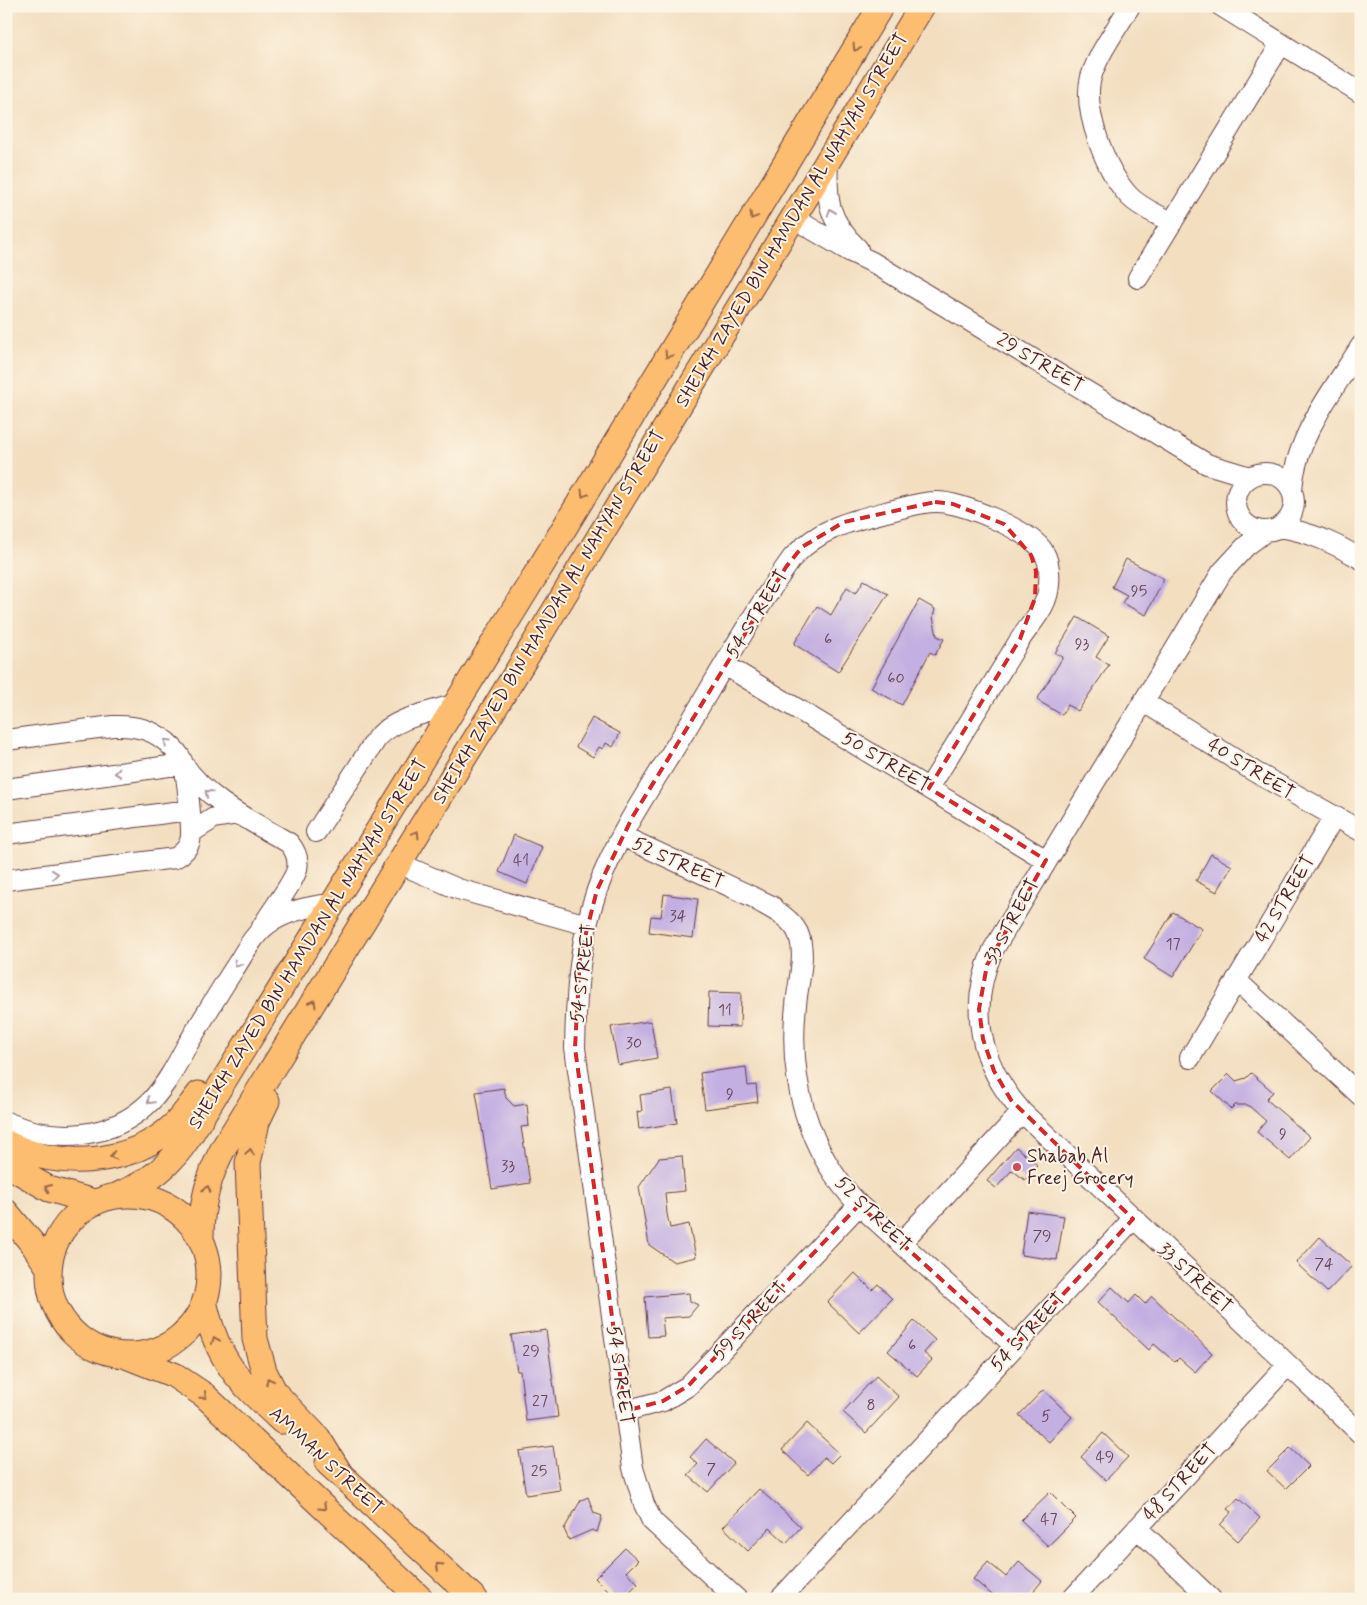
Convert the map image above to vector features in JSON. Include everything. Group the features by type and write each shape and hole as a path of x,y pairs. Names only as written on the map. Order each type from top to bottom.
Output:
{"main road":[{"name":"SHEIKH ZAYED BIN HAMDAN AL NAHYAN STREET","path":"120,1194 158,1173 180,1150 456,704 881,6"},
{"name":"SHEIKH ZAYED BIN HAMDAN AL NAHYAN STREET","path":"201,1237 205,1195 216,1162 922,6"},
{"path":"793,218 782,202 781,196 803,155 810,124"},
{"path":"6,1144 33,1155 65,1160 112,1157 134,1150 155,1139 174,1125 186,1112 233,1046 251,1035"},
{"path":"292,1037 293,1057 262,1110 253,1136 249,1156 255,1339 264,1371 275,1392 318,1438 341,1475"},
{"path":"6,1164 49,1189 94,1202"},
{"path":"120,1194 144,1195 167,1203 187,1218 201,1237 209,1259 210,1275 205,1305 190,1329 168,1346 142,1355 114,1354 92,1346 72,1332 58,1313 50,1291 49,1268 53,1247 63,1229 77,1213 94,1202 120,1194"},
{"path":"6,1212 32,1243 49,1268"},
{"name":"AMMAN STREET","path":"205,1305 216,1344 236,1377 475,1599"},
{"name":"AMMAN STREET","path":"114,1354 157,1367 174,1375 204,1395 421,1599"}],"street":[{"path":"1130,6 1094,68 1089,91 1091,116 1111,170 1124,190 1132,199 1172,223"},
{"path":"1220,6 1361,93"},
{"path":"1138,278 1281,44"},
{"name":"29 STREET","path":"829,159 827,190 832,214 841,232 872,262"},
{"name":"29 STREET","path":"793,218 872,262 1207,464 1255,475"},
{"path":"1273,529 1290,516 1294,470 1304,440 1361,346"},
{"path":"1304,440 1286,456 1255,475 1241,487 1238,509 1251,527 1299,530 1330,541 1361,559"},
{"name":"29 STREET","path":"1207,464 1238,509"},
{"path":"1255,475 1276,475 1283,480 1304,516 1330,541"},
{"name":"54 STREET","path":"737,1599 652,1521 644,1504 634,1468 576,1048 577,986 587,925 597,890 622,836 725,665 794,557 812,539 833,527 935,502 953,504 1004,524 1026,548 1036,571 1035,598 1020,638 929,788"},
{"name":"33 STREET","path":"1238,509 1238,533 1222,572 1046,860 994,950 987,965 980,995 980,1023 988,1055 1002,1086 1022,1112 1361,1434"},
{"name":"33 STREET","path":"1222,572 1246,546 1273,529"},
{"name":"50 STREET","path":"725,665 1046,860"},
{"name":"40 STREET","path":"1144,702 1255,772 1361,831"},
{"path":"316,832 374,742 384,731 401,721 456,704"},
{"path":"6,740 130,725 147,729 162,737 174,749 183,764 207,793 289,844 297,855 295,874 225,982 168,1078 160,1090 139,1111 115,1125 74,1135 45,1134 6,1122"},
{"path":"6,789 183,764"},
{"path":"6,880 175,858 188,847 192,832 183,764"},
{"path":"6,834 189,810"},
{"path":"192,832 214,818 239,814"},
{"name":"42 STREET","path":"1190,1058 1334,817"},
{"name":"52 STREET","path":"622,836 760,902 787,919 797,932 802,950 794,1026 795,1059 805,1115 826,1162 844,1190 859,1205 1015,1346"},
{"path":"398,863 458,889 587,925"},
{"path":"258,932 269,923 293,912 332,904"},
{"path":"1236,980 1361,1096"},
{"path":"901,1243 1022,1112"},
{"name":"59 STREET","path":"625,1411 663,1402 688,1386 859,1205"},
{"name":"54 STREET","path":"780,1599 1133,1219"},
{"name":"48 STREET","path":"1072,1599 1288,1364"},
{"path":"1137,1528 1210,1599"}],"highlighted area":[{"path":"935,502 953,504 1004,524 1031,555 1036,571 1035,598 1020,639 929,788 1046,860 987,965 979,1009 983,1039 994,1071 1011,1100 1133,1219 1015,1346 859,1205 688,1386 663,1401 625,1411 575,1048 580,957 597,890 633,816 786,567 802,547 844,522"}],"building":[{"path":"1126,559 1164,579 1146,615 1122,603 1127,595 1112,587"},
{"path":"864,580 888,594 838,672 794,644 817,606 831,615 847,587 856,593"},
{"path":"919,600 935,609 933,617 937,636 944,639 935,655 930,652 902,705 871,688"},
{"path":"1077,617 1109,636 1096,657 1109,665 1078,711 1067,705 1062,715 1037,700 1063,657 1055,653"},
{"path":"592,718 620,733 613,747 606,743 603,749 599,747 593,757 576,747"},
{"path":"514,835 542,847 527,884 499,872"},
{"path":"1211,854 1232,866 1217,892 1196,881"},
{"path":"664,894 698,899 693,938 649,932 651,916 661,917"},
{"path":"1173,912 1202,929 1173,977 1144,959"},
{"path":"709,992 741,993 740,1027 708,1026"},
{"path":"651,1021 657,1058 618,1065 611,1027"},
{"path":"746,1067 748,1086 756,1085 758,1102 705,1109 700,1073"},
{"path":"1251,1073 1273,1092 1266,1099 1310,1137 1290,1160 1257,1132 1266,1121 1248,1105 1235,1105 1231,1109 1212,1091 1229,1074 1236,1081 1246,1078"},
{"path":"504,1088 506,1098 514,1106 527,1104 529,1126 521,1127 530,1183 492,1189 476,1092"},
{"path":"672,1090 677,1123 639,1129 637,1112 642,1111 640,1095"},
{"name":"Shabab Al Freej Grocery","path":"1016,1147 1037,1165 1025,1180 1012,1170 996,1188 987,1181"},
{"path":"682,1156 685,1191 665,1193 667,1214 670,1228 689,1224 696,1257 674,1262 649,1245 639,1187 659,1158"},
{"path":"1027,1211 1064,1216 1057,1260 1021,1255"},
{"path":"1320,1237 1352,1266 1327,1292 1296,1263"},
{"path":"855,1273 872,1290 878,1284 892,1299 859,1333 827,1302"},
{"path":"1112,1287 1129,1303 1136,1295 1145,1304 1152,1296 1212,1353 1195,1372 1179,1358 1175,1362 1154,1344 1149,1350 1098,1302"},
{"path":"689,1293 690,1301 698,1305 689,1316 662,1318 664,1336 648,1337 645,1297"},
{"path":"914,1321 935,1340 924,1353 932,1360 917,1376 888,1351"},
{"path":"546,1330 558,1417 526,1421 520,1371 517,1371 511,1335"},
{"path":"876,1376 899,1397 866,1433 843,1412"},
{"path":"1043,1390 1072,1417 1049,1442 1019,1415"},
{"path":"807,1423 840,1454 831,1463 824,1457 808,1475 782,1450"},
{"path":"1103,1433 1128,1457 1106,1480 1081,1457"},
{"path":"706,1439 734,1463 708,1492 688,1475 698,1464 690,1457"},
{"path":"553,1446 560,1490 526,1495 519,1451"},
{"path":"1290,1448 1309,1466 1286,1489 1267,1471"},
{"path":"759,1489 801,1527 786,1543 770,1528 748,1551 723,1527"},
{"path":"1050,1492 1076,1518 1048,1546 1021,1520"},
{"path":"588,1497 594,1513 602,1516 597,1532 592,1530 569,1540 564,1529 581,1500"},
{"path":"1238,1498 1260,1518 1238,1541 1220,1525 1232,1512 1228,1509"},
{"path":"625,1548 638,1560 626,1572 638,1583 623,1599 616,1599 595,1578"},
{"path":"988,1562 1006,1577 1019,1562 1042,1581 1027,1599 997,1599 973,1579"}],"place":[{"name":"Shabab Al Freej Grocery","path":"1017,1167"}]}
